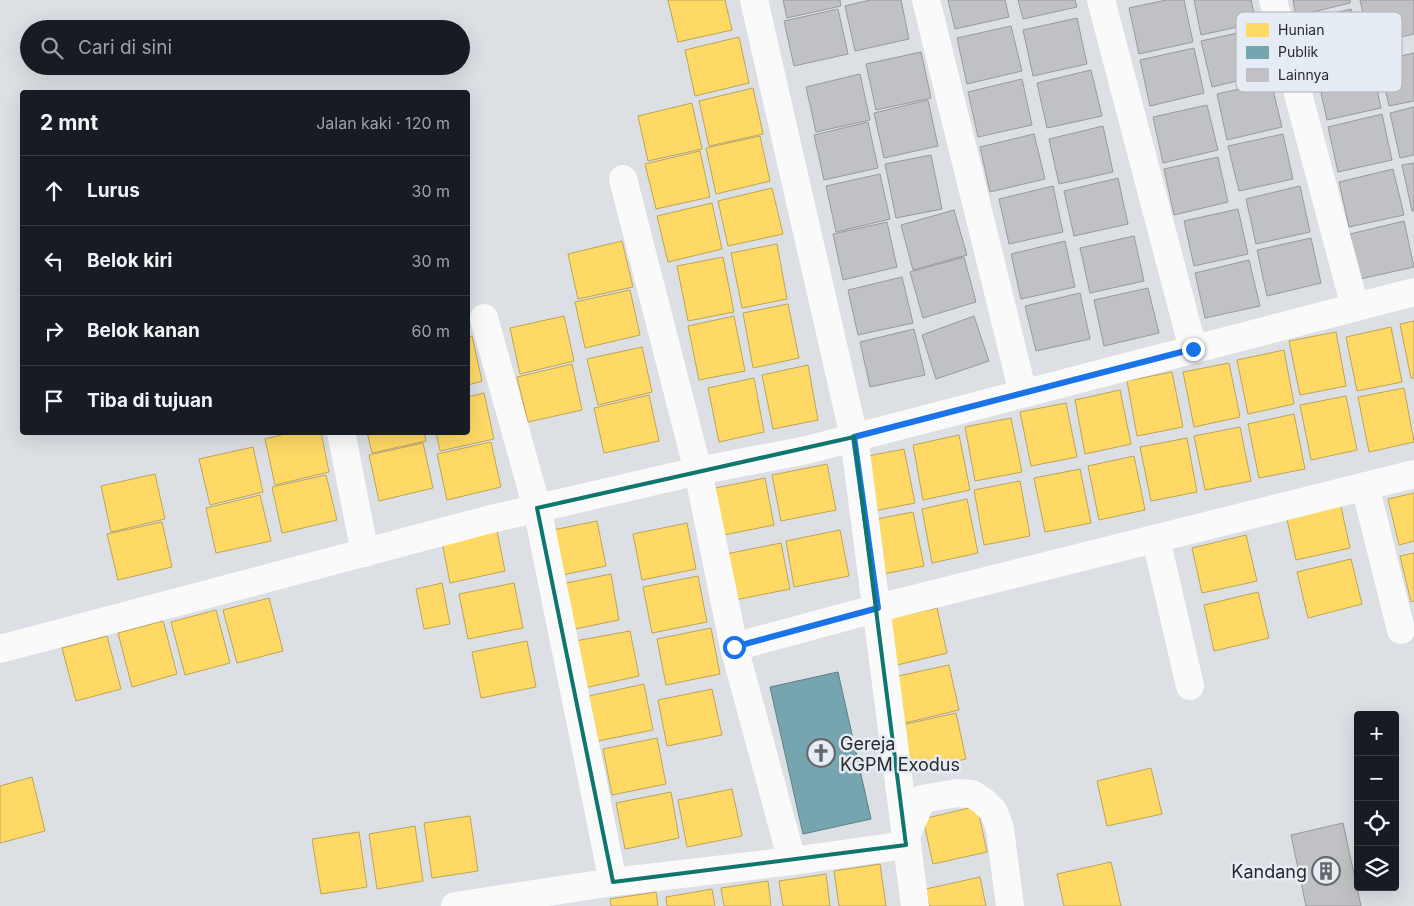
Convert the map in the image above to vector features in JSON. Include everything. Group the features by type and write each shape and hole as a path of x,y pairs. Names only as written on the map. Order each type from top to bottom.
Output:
{"street":[{"path":"754,0 854,437 878,608 915,906"},
{"path":"926,0 1022,394"},
{"path":"1101,0 1193,349"},
{"path":"1298,92 1355,307"},
{"path":"623,179 698,471 734,647 792,862"},
{"path":"0,649 537,508 698,471 807,450 1414,292"},
{"path":"484,318 537,508 613,882"},
{"path":"342,435 366,553"},
{"path":"734,647 878,608 1414,474"},
{"path":"1366,486 1401,630"},
{"path":"1156,539 1190,686"},
{"path":"906,841 922,799 957,793 972,794 983,800 994,812 1000,829 1010,906"},
{"path":"456,906 613,882 792,862 906,841"}],"highlighted area":[{"path":"854,437 906,845 613,882 537,508"}],"building: Hunian":[{"path":"668,0 725,0 732,30 678,42"},
{"path":"739,37 749,83 695,96 685,50"},
{"path":"753,88 763,134 709,146 699,101"},
{"path":"692,103 702,149 648,161 638,116"},
{"path":"760,136 770,181 716,194 706,148"},
{"path":"700,151 710,197 656,209 645,164"},
{"path":"772,188 783,234 728,246 718,201"},
{"path":"712,203 722,249 668,262 657,216"},
{"path":"622,241 633,287 578,299 568,254"},
{"path":"777,244 787,299 742,308 731,253"},
{"path":"723,257 734,312 688,321 677,266"},
{"path":"630,290 640,335 585,348 575,302"},
{"path":"788,304 799,358 753,368 743,313"},
{"path":"564,316 574,361 520,374 510,328"},
{"path":"734,316 745,371 699,380 688,326"},
{"path":"1414,321 1414,378 1411,378 1400,324"},
{"path":"1391,327 1402,382 1357,391 1346,337"},
{"path":"1336,332 1346,386 1300,395 1289,341"},
{"path":"470,336 472,336 482,381 470,384"},
{"path":"642,347 652,392 598,405 587,359"},
{"path":"1284,350 1294,404 1248,414 1237,360"},
{"path":"1229,363 1240,417 1194,427 1183,372"},
{"path":"572,364 582,410 528,422 517,377"},
{"path":"808,365 818,420 773,429 762,375"},
{"path":"1172,372 1183,427 1137,436 1127,381"},
{"path":"754,378 764,432 719,442 708,388"},
{"path":"1404,388 1414,442 1369,452 1358,397"},
{"path":"1120,390 1131,444 1085,454 1075,400"},
{"path":"484,393 494,439 440,451 437,435 470,435 470,396"},
{"path":"649,395 659,441 604,453 594,408"},
{"path":"1346,396 1357,450 1311,460 1300,405"},
{"path":"1066,403 1077,457 1031,466 1020,412"},
{"path":"1294,414 1305,469 1259,478 1248,424"},
{"path":"1011,418 1022,472 975,481 965,427"},
{"path":"1240,427 1251,481 1205,490 1194,436"},
{"path":"281,435 322,435 329,472 275,485 265,439"},
{"path":"368,435 425,435 426,441 372,453"},
{"path":"959,435 970,490 923,500 913,445"},
{"path":"1187,438 1197,492 1151,501 1140,447"},
{"path":"491,442 501,487 447,500 437,454"},
{"path":"423,443 433,488 379,501 369,455"},
{"path":"253,447 263,492 210,505 199,459"},
{"path":"904,449 915,503 869,512 858,458"},
{"path":"1134,456 1145,510 1099,520 1088,466"},
{"path":"827,464 836,510 781,521 772,475"},
{"path":"1080,469 1091,523 1045,532 1034,478"},
{"path":"155,474 165,519 111,532 101,486"},
{"path":"326,475 337,520 282,533 272,487"},
{"path":"765,478 774,525 719,536 710,489"},
{"path":"1020,481 1030,536 984,545 974,490"},
{"path":"1414,493 1414,541 1399,545 1388,499"},
{"path":"260,495 271,541 216,553 206,508"},
{"path":"967,499 978,553 932,563 922,509"},
{"path":"1340,502 1350,548 1296,560 1286,515"},
{"path":"913,512 924,566 878,575 867,521"},
{"path":"597,521 606,566 552,577 543,532"},
{"path":"162,522 172,567 118,580 107,534"},
{"path":"687,523 696,569 642,580 633,534"},
{"path":"496,526 505,571 450,583 441,537"},
{"path":"840,530 849,576 794,587 786,541"},
{"path":"1246,535 1257,581 1202,593 1192,548"},
{"path":"781,543 790,589 735,600 726,554"},
{"path":"1414,553 1414,601 1411,602 1400,556"},
{"path":"1351,559 1362,604 1308,618 1297,572"},
{"path":"611,574 619,620 565,631 556,585"},
{"path":"698,576 707,622 652,633 643,587"},
{"path":"442,583 450,624 424,629 416,589"},
{"path":"514,583 523,628 468,639 459,594"},
{"path":"1258,592 1269,638 1214,651 1204,605"},
{"path":"269,598 283,651 237,663 223,610"},
{"path":"937,608 947,653 893,666 882,620"},
{"path":"216,610 230,663 185,675 171,622"},
{"path":"163,621 177,674 132,687 118,633"},
{"path":"711,628 720,674 666,685 657,639"},
{"path":"630,631 639,676 584,688 575,641"},
{"path":"107,636 121,689 76,701 62,648"},
{"path":"527,641 536,687 481,698 472,652"},
{"path":"949,665 959,710 905,723 894,677"},
{"path":"644,684 653,730 598,741 589,696"},
{"path":"712,689 722,735 667,746 658,700"},
{"path":"956,713 966,759 912,771 902,725"},
{"path":"657,738 666,784 612,795 603,749"},
{"path":"1151,768 1162,814 1107,826 1097,781"},
{"path":"32,777 45,831 0,843 0,786"},
{"path":"732,789 742,836 687,847 678,800"},
{"path":"671,792 679,838 625,849 616,803"},
{"path":"977,806 987,852 933,864 923,819"},
{"path":"470,816 478,871 432,878 424,823"},
{"path":"415,826 423,881 377,889 369,834"},
{"path":"359,832 367,887 321,894 312,839"},
{"path":"1111,862 1121,906 1064,906 1057,874"},
{"path":"880,864 886,906 839,906 834,871"},
{"path":"826,874 830,906 783,906 779,881"},
{"path":"980,877 986,906 929,906 926,889"},
{"path":"768,881 771,906 724,906 721,888"},
{"path":"712,889 715,906 667,906 666,897"},
{"path":"656,892 658,906 611,906 610,899"}],"building: Publik":[{"name":"Gereja KGPM Exodus","path":"838,672 871,819 803,834 770,687"}],"building: Lainnya":[{"path":"783,0 840,0 841,6 787,18"},
{"path":"870,0 901,0 909,39 855,51 845,6"},
{"path":"948,0 1005,0 1009,17 955,29"},
{"path":"1018,0 1075,0 1077,7 1023,19"},
{"path":"1166,0 1184,0 1193,42 1139,54 1129,8"},
{"path":"1194,0 1251,0 1254,12 1236,12 1236,27 1201,35"},
{"path":"1293,0 1350,0 1350,3 1313,12 1295,12"},
{"path":"1360,0 1414,0 1414,34 1402,37 1402,12 1363,12"},
{"path":"838,9 848,54 794,66 784,21"},
{"path":"1351,9 1352,12 1339,12"},
{"path":"1077,18 1087,64 1033,76 1023,30"},
{"path":"1011,26 1022,71 967,84 957,38"},
{"path":"1236,33 1236,81 1212,87 1201,41"},
{"path":"1194,48 1204,93 1150,106 1140,60"},
{"path":"921,52 931,98 876,110 866,64"},
{"path":"1414,53 1414,101 1389,106 1386,92 1402,92 1402,56"},
{"path":"1091,70 1102,116 1047,128 1037,83"},
{"path":"860,74 870,120 816,132 806,87"},
{"path":"1022,79 1032,125 978,137 968,92"},
{"path":"1236,90 1236,92 1273,92 1282,127 1227,140 1217,94"},
{"path":"1321,92 1378,92 1381,108 1327,120"},
{"path":"928,100 938,146 884,158 874,113"},
{"path":"1207,105 1218,150 1163,163 1153,117"},
{"path":"1414,107 1414,155 1400,158 1390,113"},
{"path":"1382,114 1392,160 1338,172 1328,127"},
{"path":"868,122 878,168 824,180 814,135"},
{"path":"1103,126 1113,172 1059,184 1049,139"},
{"path":"1034,134 1045,179 990,192 980,147"},
{"path":"1283,134 1293,179 1239,191 1228,146"},
{"path":"931,155 942,209 896,218 885,164"},
{"path":"1218,157 1228,202 1174,215 1164,169"},
{"path":"1414,163 1414,211 1412,211 1402,165"},
{"path":"1393,169 1404,215 1349,227 1339,182"},
{"path":"880,174 890,219 836,232 826,186"},
{"path":"1118,178 1128,224 1074,236 1064,191"},
{"path":"1053,186 1063,232 1009,244 999,199"},
{"path":"1300,186 1310,232 1256,244 1246,199"},
{"path":"1238,209 1248,254 1194,266 1184,221"},
{"path":"954,210 967,255 913,270 901,225"},
{"path":"1404,221 1414,267 1360,279 1350,234"},
{"path":"887,222 897,267 843,280 833,234"},
{"path":"1134,236 1144,281 1090,293 1080,248"},
{"path":"1311,238 1321,283 1267,296 1257,250"},
{"path":"1065,241 1075,287 1021,299 1011,254"},
{"path":"964,257 976,302 923,318 910,272"},
{"path":"1249,260 1260,306 1205,318 1195,273"},
{"path":"902,277 913,323 858,335 848,290"},
{"path":"1148,288 1159,333 1104,346 1094,300"},
{"path":"1080,293 1090,339 1036,351 1025,306"},
{"path":"974,316 989,361 936,379 922,335"},
{"path":"914,329 925,375 870,387 860,342"},
{"name":"Kandang","path":"1343,823 1354,874 1354,891 1358,891 1361,906 1306,906 1291,835"}],"place":[{"name":"Gereja KGPM Exodus","path":"821,753"},
{"name":"Kandang","path":"1326,871"}],"route":[{"path":"734,647 878,608 854,437 1193,349"}]}
